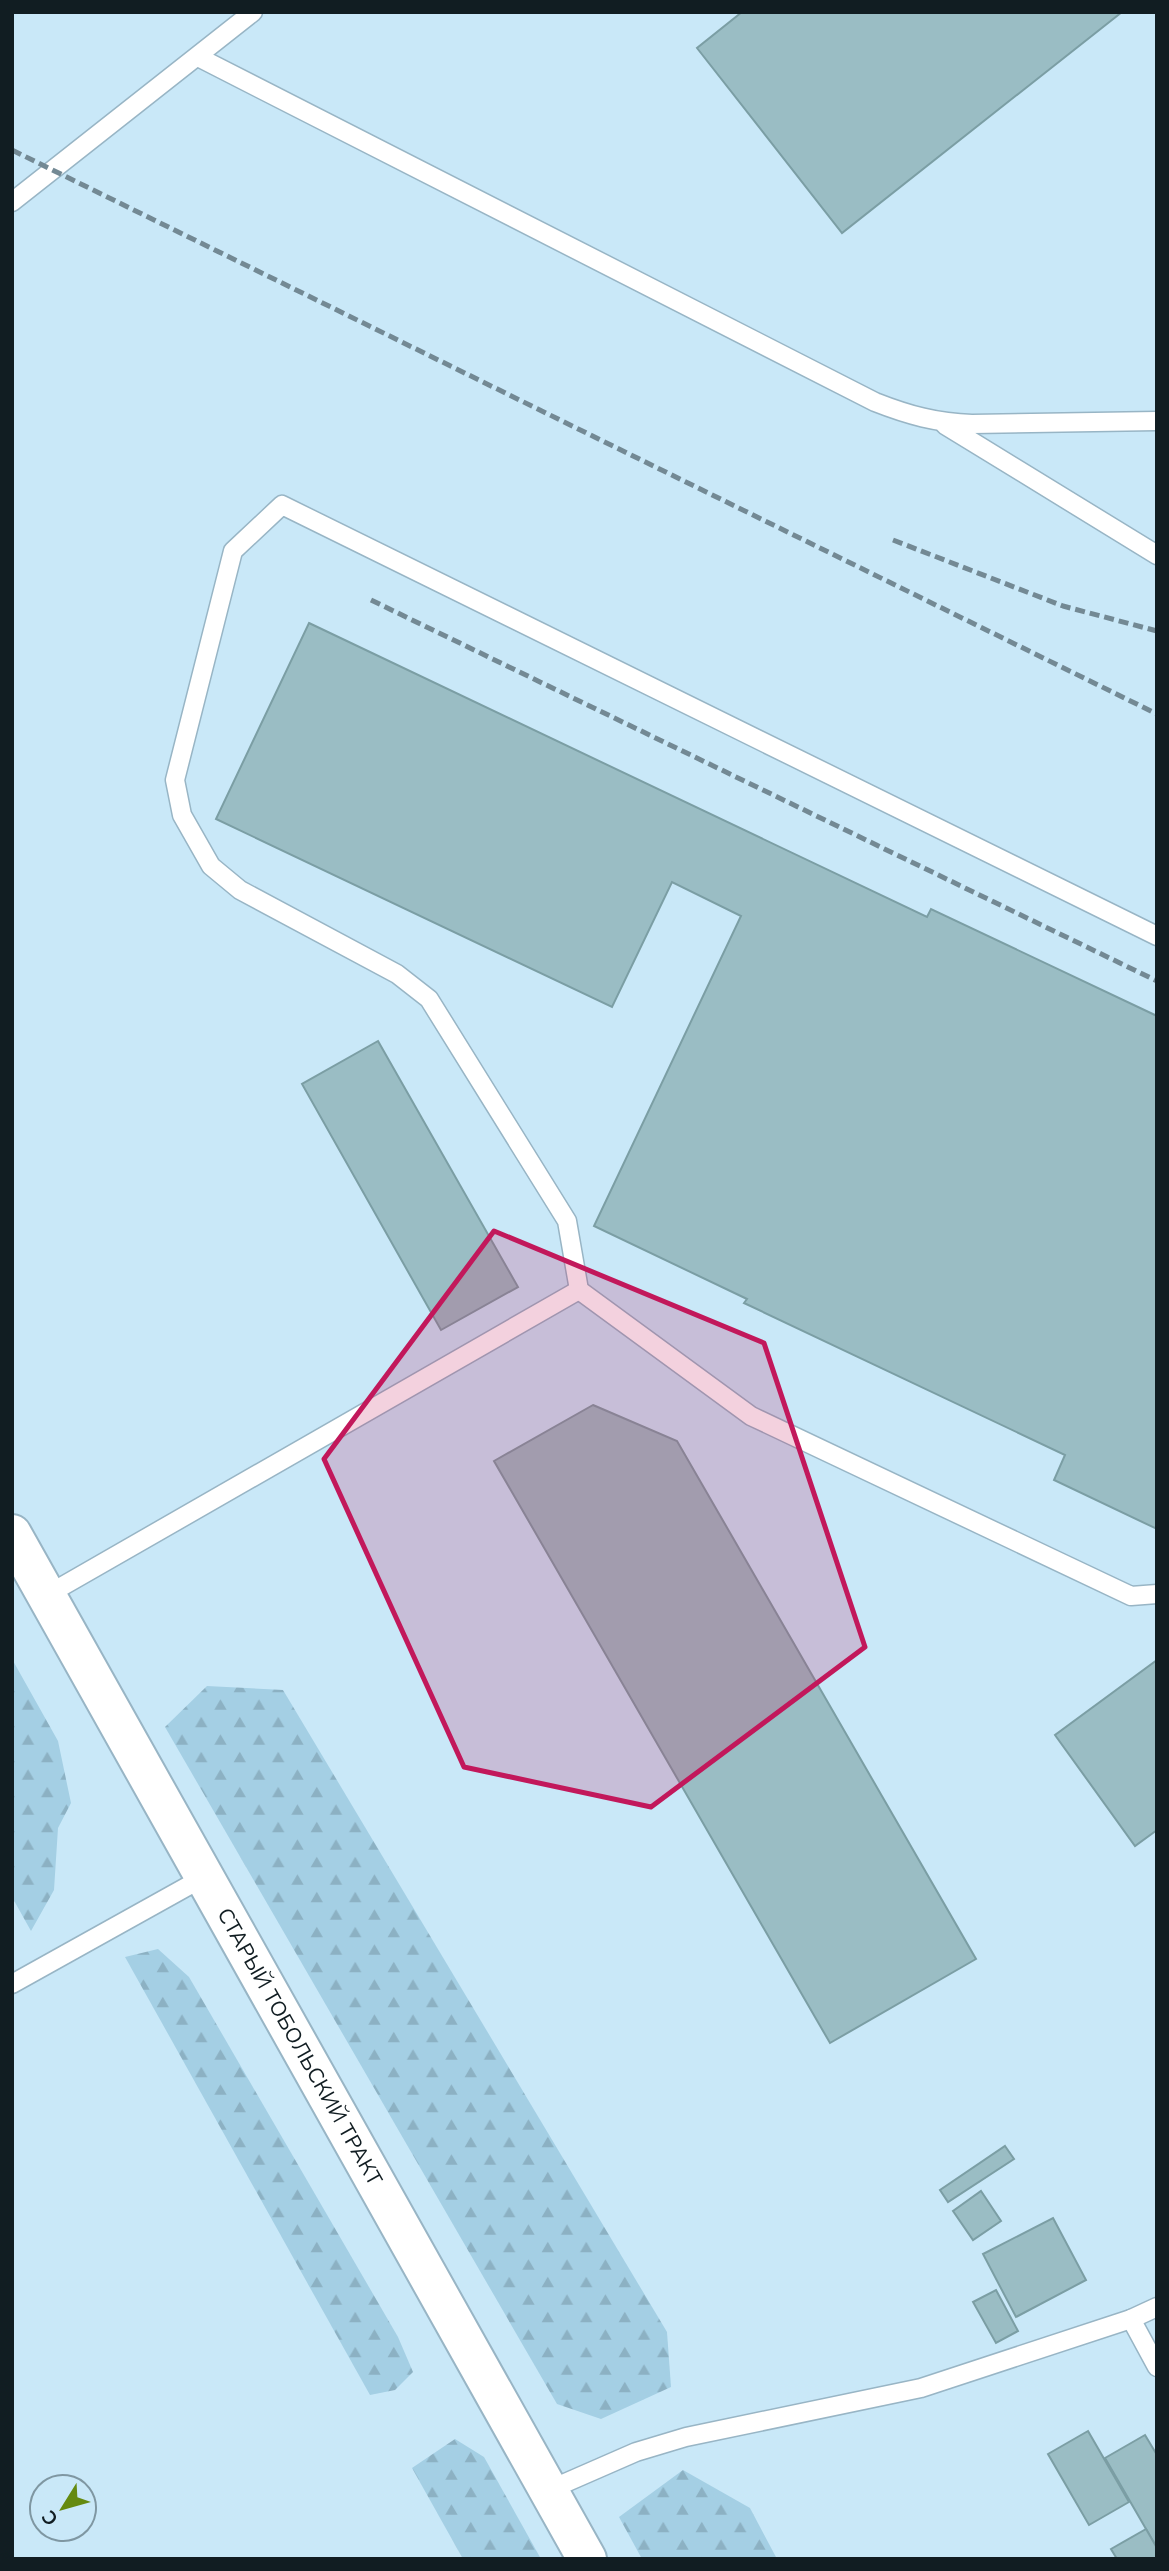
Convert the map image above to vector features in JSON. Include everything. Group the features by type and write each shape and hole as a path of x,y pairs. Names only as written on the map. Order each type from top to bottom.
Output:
{"street":[{"name":"СТАРЫЙ ТОБОЛЬСКИЙ ТРАКТ","path":"12,1534 587,2559"}],"lane":[{"path":"12,202 253,12"},
{"path":"198,57 875,402 908,416 942,423 1157,421"},
{"path":"942,423 1157,555"},
{"path":"1157,936 282,505 233,551 175,780 182,815 211,866 240,890 397,974 429,999 567,1221 579,1290 751,1416 1131,1596 1157,1594"},
{"path":"47,1595 579,1290"},
{"path":"12,1984 206,1876"},
{"path":"549,2490 624,2457 686,2437 920,2388 1131,2319 1157,2307"},
{"path":"1131,2319 1157,2367"}],"highlighted area":[{"path":"494,1231 764,1343 865,1647 651,1807 464,1767 324,1459"}],"green space":[{"path":"12,1659 58,1741 71,1803 58,1828 54,1890 31,1931 12,1897"},
{"path":"207,1686 283,1690 667,2332 671,2387 601,2419 557,2404 165,1727"},
{"path":"158,1949 189,1977 398,2337 413,2372 395,2390 370,2395 125,1957"},
{"path":"455,2439 484,2457 541,2559 463,2559 412,2468"},
{"path":"683,2470 750,2508 777,2559 642,2559 619,2517"}],"building":[{"path":"742,12 1122,12 842,233 697,48"},
{"path":"309,623 927,917 931,909 1157,1016 1157,1529 1054,1480 1065,1455 744,1303 747,1299 594,1226 741,916 672,882 612,1007 216,819"},
{"path":"378,1041 518,1287 441,1330 302,1084"},
{"path":"593,1405 677,1441 976,1959 830,2043 494,1461"},
{"path":"1157,1660 1157,1830 1135,1846 1055,1735"},
{"path":"1005,2146 1014,2159 948,2202 940,2190"},
{"path":"981,2191 1001,2221 973,2240 953,2211"},
{"path":"1053,2218 1086,2280 1016,2317 983,2254"},
{"path":"996,2290 1018,2331 996,2343 973,2302"},
{"path":"1088,2431 1129,2502 1089,2525 1048,2454"},
{"path":"1145,2435 1157,2455 1157,2548 1105,2458"},
{"path":"1146,2529 1157,2548 1157,2559 1117,2559 1111,2549"}],"railway":[{"path":"12,150 1157,714"},
{"path":"893,540 1063,606 1157,631"},
{"path":"371,600 1157,981"}]}
